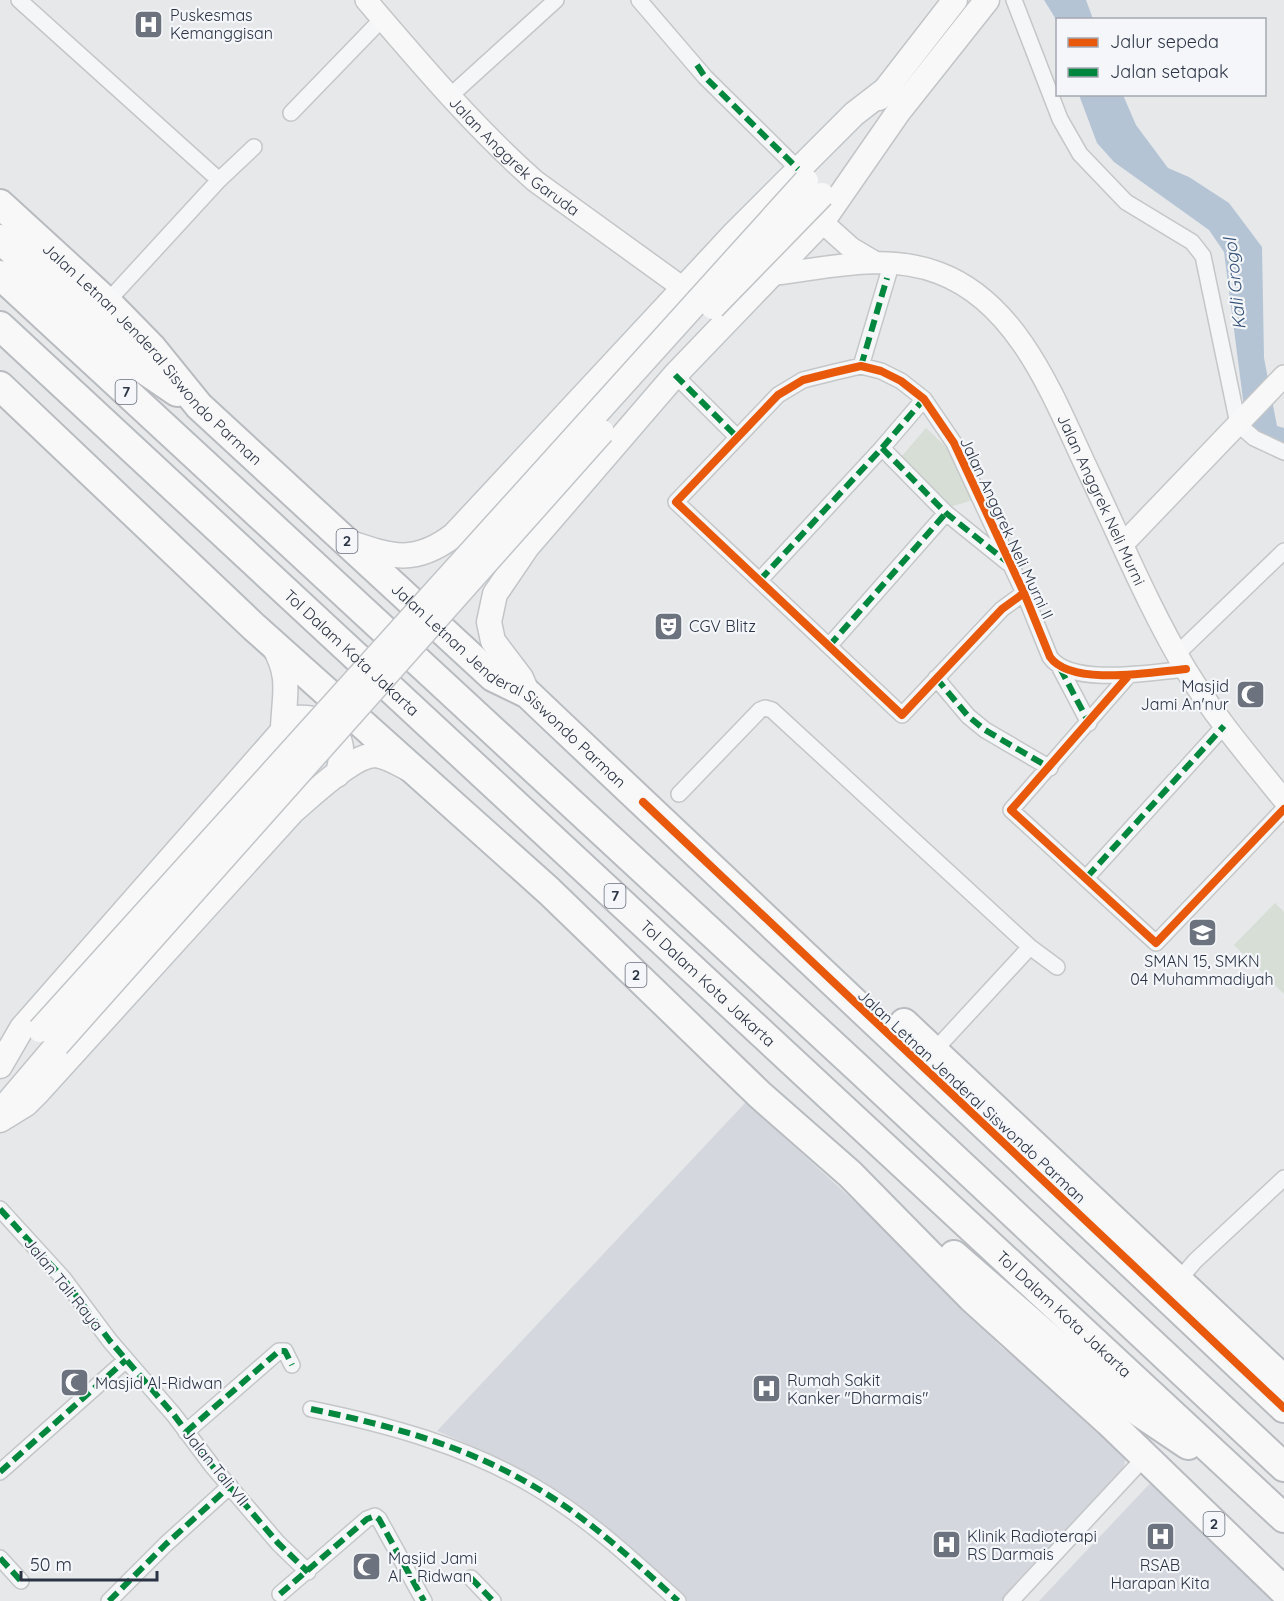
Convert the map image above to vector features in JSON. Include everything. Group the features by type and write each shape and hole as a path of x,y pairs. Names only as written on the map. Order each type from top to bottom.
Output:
{"highway":[{"name":"Jalan Letnan Jenderal Siswondo Parman","path":"0,204 107,302 152,348 200,406 494,677 528,694 1053,1182 1284,1408"},
{"path":"0,238 133,362 161,383 200,406"},
{"name":"7","path":"0,275 860,1070 1284,1467"},
{"name":"Tol Dalam Kota Jakarta","path":"0,326 1284,1518"},
{"name":"2","path":"0,386 273,645 549,891 760,1095 850,1174 980,1305 1145,1457 1284,1591"},
{"path":"643,802 668,804 1038,1147 1053,1182 1178,1281 1284,1380"},
{"path":"832,1099 860,1070"},
{"path":"1038,1147 1053,1182"},
{"path":"850,1174 901,1210 1118,1398 1180,1441 1230,1467"}],"main road":[{"path":"0,1112 49,1038 809,181 889,87 955,0"},
{"path":"528,694 521,678 493,641 489,622 495,594 521,556 675,375 822,222 899,111 987,0"},
{"path":"347,541 387,555 416,556 437,548 470,518 683,288 809,181 899,111"},
{"path":"470,518 471,533 478,546 490,555 504,559 521,556"},
{"path":"273,645 285,668 287,681 283,729"},
{"path":"0,1068 22,1028 294,718 309,716 324,721 335,731 342,745 342,760 337,775"},
{"path":"0,1120 26,1104 293,811 337,775 360,760 375,755 422,776"},
{"path":"0,1068 49,1038"}],"street":[{"path":"19,0 219,180"},
{"name":"Jalan Anggrek Garuda","path":"366,0 449,97 535,182 683,288"},
{"path":"449,97 556,0"},
{"path":"639,0 705,77 809,181"},
{"path":"1014,0 1060,119 1080,154 1126,202 1192,242 1203,256 1242,421 1254,438 1284,452"},
{"path":"291,113 382,19"},
{"path":"107,302 219,180 254,147"},
{"name":"Jalan Anggrek Neli Murni","path":"822,222 851,248 883,262 938,272 978,295 997,313 1042,375 1182,661 1224,726 1284,800"},
{"path":"883,262 861,366 803,380 778,395 736,436 676,502 902,715 1002,609 1024,593"},
{"name":"Jalan Anggrek Neli Murni","path":"769,275 883,262"},
{"name":"Jalan Anggrek Neli Murni II","path":"861,366 881,371 901,381 924,399 954,443 1024,593 1050,657 1060,668 1089,723"},
{"path":"675,375 736,436"},
{"path":"1123,544 1279,382"},
{"path":"760,580 924,399"},
{"path":"882,448 946,513 1010,565"},
{"path":"829,645 946,513"},
{"path":"1060,668 1129,675 1182,661 1284,551"},
{"path":"1129,675 1011,810 1156,943 1284,809"},
{"path":"936,678 968,716 985,730 1050,768"},
{"path":"679,794 760,710 765,708 772,710 1030,947 1057,967"},
{"path":"1087,878 1224,726"},
{"path":"934,1051 1030,947"},
{"path":"1178,1281 1284,1178"},
{"name":"Jalan Tali Raya","path":"0,1209 63,1278 126,1360"},
{"path":"186,1432 279,1351 285,1351 290,1355 292,1365"},
{"path":"0,1472 126,1360"},
{"name":"Jalan Tali VII","path":"126,1360 278,1543 308,1572"},
{"path":"311,1409 411,1432 492,1465 535,1487 597,1530 678,1601"},
{"path":"1011,1601 1145,1457"},
{"path":"109,1601 230,1486"},
{"path":"280,1594 367,1519 375,1516 379,1519 424,1601"},
{"path":"0,1558 21,1581"},
{"path":"471,1578 494,1601"}],"shaded area":[{"path":"926,428 957,457 976,499 950,507 901,457"},
{"path":"1275,903 1284,912 1284,994 1234,945"},
{"name":"Rumah Sakit Kanker \"Dharmais\"","path":"746,1102 892,1236 1001,1347 1120,1437 1127,1452 1124,1466 1116,1481 1001,1601 687,1601 592,1516 563,1495 477,1448 437,1431"},
{"name":"RSAB Harapan Kita","path":"1157,1476 1284,1601 1039,1601"}],"water":[{"path":"1044,0 1086,0 1093,18 1056,18"},
{"name":"Kali Grogol","path":"1079,96 1123,96 1136,125 1168,168 1189,177 1229,203 1262,247 1264,358 1277,426 1284,428 1284,449 1256,434 1244,407 1224,252 1209,230 1114,162 1097,143"}],"marked path":[{"path":"697,65 705,77 798,169"},
{"path":"861,366 887,278"},
{"path":"675,375 736,436"},
{"path":"760,580 924,399"},
{"path":"882,448 946,513 1006,561"},
{"path":"829,646 946,513"},
{"path":"1060,668 1089,723"},
{"path":"936,678 968,716 985,730 1050,768"},
{"path":"1087,877 1224,726"},
{"path":"0,1209 63,1278 110,1341 174,1415 213,1467 278,1543 308,1572"},
{"path":"186,1432 279,1351 285,1351 292,1365"},
{"path":"0,1472 126,1360"},
{"path":"311,1409 369,1422 426,1439 509,1473 555,1499 592,1526 678,1601"},
{"path":"109,1601 166,1544 230,1486"},
{"path":"280,1594 367,1519 375,1516 379,1519 424,1601"},
{"path":"0,1558 21,1581"},
{"path":"471,1578 493,1601"}],"cycle path":[{"path":"1024,593 1002,609 902,715 676,502 778,395 803,380 835,372 861,366 881,371 901,381 924,399 954,443 1024,593 1050,657 1061,666 1075,672 1094,675 1186,669"},
{"path":"1129,675 1011,810 1156,943 1284,809"},
{"path":"643,802 1284,1408"}],"place":[{"name":"Puskesmas Kemanggisan","path":"149,24"},
{"name":"CGV Blitz","path":"668,626"},
{"name":"Masjid Jami An'nur","path":"1250,695"},
{"name":"SMAN 15, SMKN 04 Muhammadiyah","path":"1202,933"},
{"name":"Masjid Al-Ridwan","path":"74,1383"},
{"name":"Rumah Sakit Kanker \"Dharmais\"","path":"766,1389"},
{"name":"RSAB Harapan Kita","path":"1160,1537"},
{"name":"Klinik Radioterapi RS Darmais","path":"946,1545"},
{"name":"Masjid Jami Al - Ridwan","path":"367,1567"}]}
